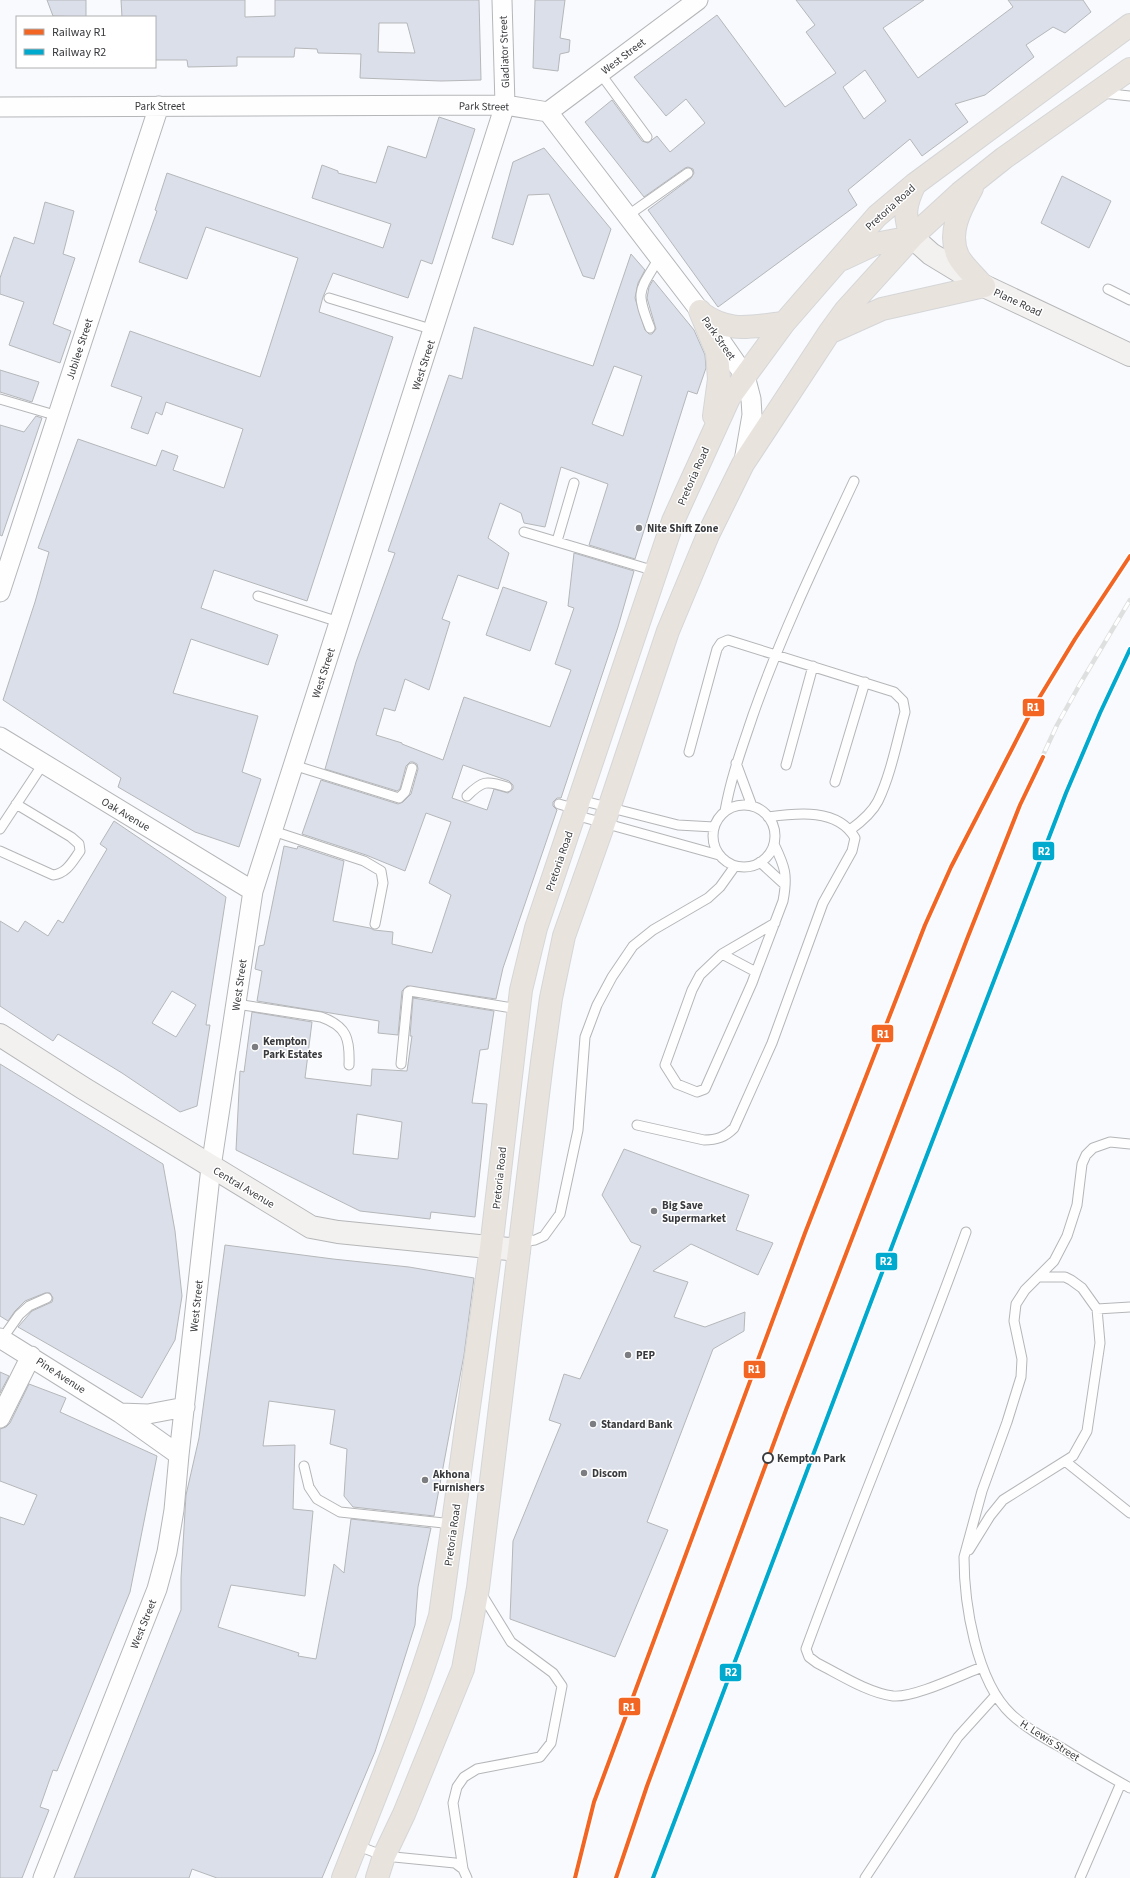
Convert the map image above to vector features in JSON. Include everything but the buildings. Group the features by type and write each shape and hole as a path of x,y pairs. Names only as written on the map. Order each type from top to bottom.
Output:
{"main road":[{"name":"Pretoria Road","path":"343,1878 375,1800 432,1644 440,1616 491,1248 518,1009 536,928 573,807 673,521 729,398 784,323 835,262 877,216 915,184 1130,25"},
{"path":"377,1878 384,1856 404,1814 463,1668 478,1588 551,998 564,936 607,815 668,631 708,534 744,464 829,333 845,311 912,237 960,193 976,182 1004,158 1130,69"},
{"path":"829,333 861,317 882,309 983,285 959,256 955,245 955,227 960,209 976,182"},
{"path":"912,237 907,226 905,213 908,198 915,184"},
{"path":"835,262 875,244 912,237"},
{"name":"Plane Road","path":"912,237 931,254 983,285 1130,355"},
{"path":"701,312 712,321 734,328 784,323"},
{"path":"701,312 717,352 718,395 712,433"},
{"name":"Central Avenue","path":"0,1035 211,1167 311,1227 338,1232 491,1248 520,1246"}],"street":[{"name":"Gladiator Street","path":"502,0 505,105"},
{"name":"West Street","path":"548,112 698,0"},
{"name":"Park Street","path":"0,107 505,105 548,112 701,312 745,376 750,392 752,415 744,464"},
{"name":"West Street","path":"43,1878 158,1589 167,1552 174,1510 211,1167 253,891 292,765 434,330 505,105"},
{"name":"Jubilee Street","path":"0,592 159,106"},
{"name":"Oak Avenue","path":"0,738 253,891"},
{"name":"Pine Avenue","path":"1,1338 120,1413 179,1455"},
{"path":"0,1418 31,1356"},
{"path":"120,1413 148,1414 185,1407"}],"lane":[{"path":"600,73 646,137"},
{"path":"1097,92 1130,96"},
{"path":"627,216 688,173"},
{"path":"650,328 640,303 640,295 642,285 659,258"},
{"path":"1108,289 1130,300"},
{"path":"329,298 434,330"},
{"path":"0,399 58,416"},
{"path":"725,811 731,777 776,654 801,594 854,481"},
{"path":"557,541 574,483"},
{"path":"524,532 655,571"},
{"path":"258,596 339,622"},
{"path":"689,752 717,649 721,643 728,640 894,692 903,701 905,712 887,778 877,802 865,819 850,830"},
{"path":"786,765 813,666"},
{"path":"835,782 865,682"},
{"path":"736,763 752,806"},
{"path":"0,828 43,764"},
{"path":"292,765 399,798 405,792 412,768"},
{"path":"466,796 476,786 486,782 507,787"},
{"path":"0,851 53,874 62,873 80,851 79,844 71,837 16,804"},
{"path":"573,807 607,815 719,855 735,866 745,867 760,862 770,853 774,844 775,835 773,825 768,817 761,810 752,806 733,806 725,811 718,818 714,827 714,842 719,855"},
{"path":"573,807 607,815 678,825 714,827"},
{"path":"637,1125 704,1140 716,1140 722,1137 734,1128 772,1043 823,903 852,850 855,838 850,830 834,820 816,814 802,813 768,817"},
{"path":"273,830 364,861 380,871 383,883 375,924"},
{"path":"774,844 785,867 783,901 775,923 756,972 706,1088 697,1092 677,1084 666,1065 692,990 700,975 722,954 775,923"},
{"path":"760,862 785,885"},
{"path":"520,1246 544,1236 560,1214 578,1130 585,1037 597,1006 612,977 633,946 653,930 708,898 720,887 735,866"},
{"path":"722,954 756,972"},
{"path":"400,1064 408,992 410,991 518,1009"},
{"path":"236,1004 321,1017 332,1021 343,1031 349,1045 349,1065"},
{"name":"H. Lewis Street","path":"1130,1144 1110,1142 1093,1148 1086,1155 1082,1164 1077,1205 1067,1236 1054,1261 1040,1277 1025,1290 1016,1304 1014,1321 1022,1359 1021,1377 1007,1422 982,1491 964,1557 968,1613 982,1667 996,1695 1010,1713 1028,1728 1130,1788"},
{"path":"966,1232 940,1304 827,1590 806,1649 809,1657 817,1663 876,1692 893,1696 910,1695 982,1667"},
{"path":"964,1557 990,1516 1003,1500 1073,1456 1087,1431 1100,1343 1096,1309 1082,1288 1071,1280 1065,1277 1040,1277"},
{"path":"1,1338 19,1315 29,1306 47,1298"},
{"path":"1096,1309 1130,1307"},
{"path":"1065,1461 1130,1514"},
{"path":"304,1466 309,1487 317,1499 340,1512 453,1524"},
{"path":"467,1878 463,1868 453,1803 457,1786 464,1777 477,1769 540,1758 551,1743 562,1686 553,1673 511,1642 478,1588"},
{"path":"865,1878 958,1737 996,1695"},
{"path":"1080,1878 1121,1783"},
{"path":"356,1845 384,1856 454,1863 463,1868"}],"railway":[{"path":"575,1878 594,1802 805,1233 925,925 951,867 1033,708 1075,639 1130,556"},
{"path":"616,1878 647,1786 786,1410 1020,805 1057,725 1130,600"},
{"path":"653,1878 897,1233 1066,793 1100,713 1130,649"}],"rail line":[{"name":"R1","path":"575,1878 594,1802 805,1233 925,925 951,867 1033,708 1075,639 1130,556"},
{"name":"R2","path":"653,1878 897,1233 1066,793 1100,713 1130,649"},
{"name":"R1","path":"616,1878 647,1786 786,1410 967,939 1020,805 1043,757"}],"place":[{"name":"Nite Shift Zone","path":"639,528"},
{"name":"Kempton Park Estates","path":"255,1047"},
{"name":"Big Save Supermarket","path":"654,1211"},
{"name":"PEP","path":"628,1355"},
{"name":"Standard Bank","path":"593,1424"},
{"name":"Kempton Park","path":"768,1458"},
{"name":"Discom","path":"584,1473"},
{"name":"Akhona Furnishers","path":"425,1480"}]}
